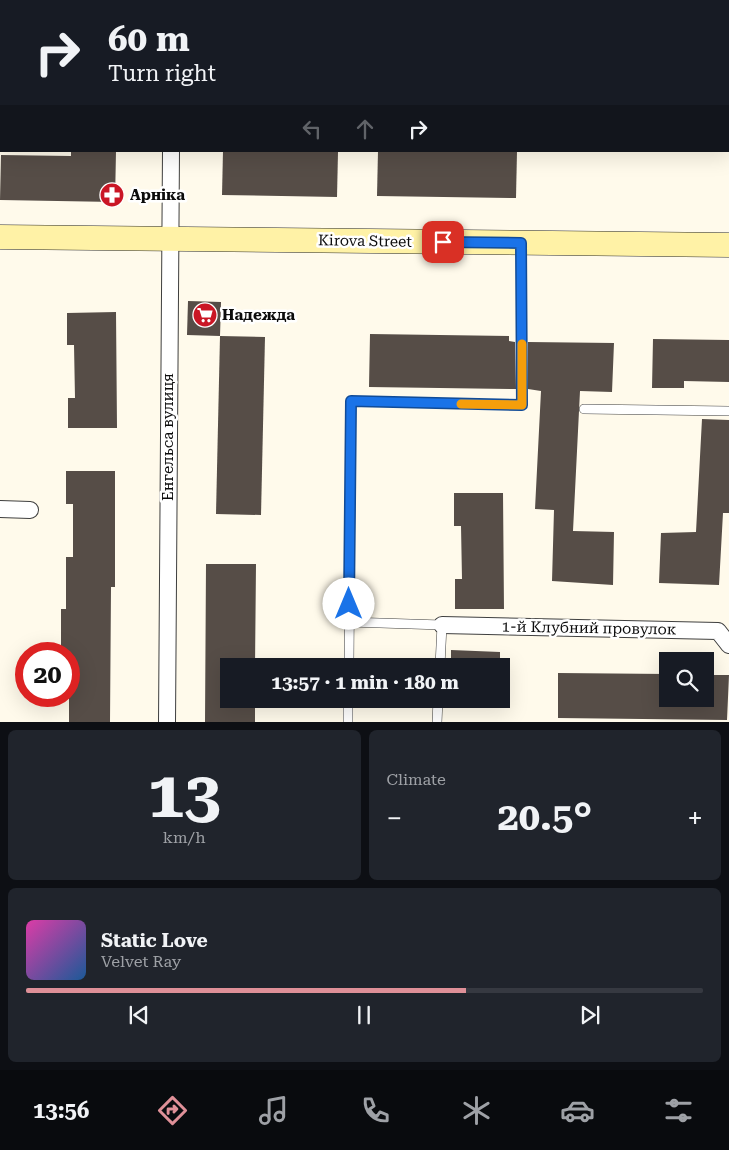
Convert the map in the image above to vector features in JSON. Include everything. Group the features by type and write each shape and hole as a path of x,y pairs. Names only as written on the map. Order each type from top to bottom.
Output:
{"street":[{"name":"Енгельса вулиця","path":"168,722 169,239 171,152"},
{"name":"Kirova Street","path":"0,238 729,245"},
{"path":"0,509 30,510"},
{"name":"1-й Клубний провулок","path":"442,625 718,631 729,645"}],"lane":[{"path":"348,658 351,401 522,405 521,243"},
{"path":"584,409 729,411"},
{"path":"349,622 442,625 440,658"},
{"path":"348,708 348,722"},
{"path":"437,722 438,708"}],"building":[{"path":"71,152 116,152 115,202 0,200 1,155 71,156"},
{"path":"223,152 338,152 337,197 222,195"},
{"path":"378,152 517,152 516,198 377,196"},
{"path":"188,301 221,302 220,336 187,335"},
{"path":"116,312 117,428 68,428 68,398 75,398 74,345 67,345 67,313"},
{"path":"370,334 509,336 509,341 515,342 516,389 369,387"},
{"path":"220,336 265,337 261,515 216,514"},
{"path":"653,339 729,340 729,382 684,381 684,388 652,388"},
{"path":"528,342 614,343 612,392 580,391 573,531 614,532 613,585 552,581 554,510 535,509 541,391 528,389"},
{"path":"702,419 729,420 729,513 723,513 719,585 659,583 661,533 696,532"},
{"path":"66,471 115,471 115,587 111,587 110,722 69,722 69,707 80,707 80,642 61,642 61,609 66,609 66,557 73,557 73,504 66,504"},
{"path":"454,493 503,493 504,609 455,609 455,579 462,579 461,526 454,526"},
{"path":"206,564 256,564 255,658 220,658 220,708 255,708 255,722 205,722"},
{"path":"451,650 500,652 500,658 451,658"},
{"path":"558,673 659,674 659,707 714,707 714,675 729,675 727,720 558,718"}],"slow traffic":[{"path":"461,404 522,405 522,344"}],"place":[{"name":"Арніка","path":"112,195"},
{"name":"Надежда","path":"205,315"}],"route":[{"path":"349,604 351,401 522,405 521,243 443,242"}]}
